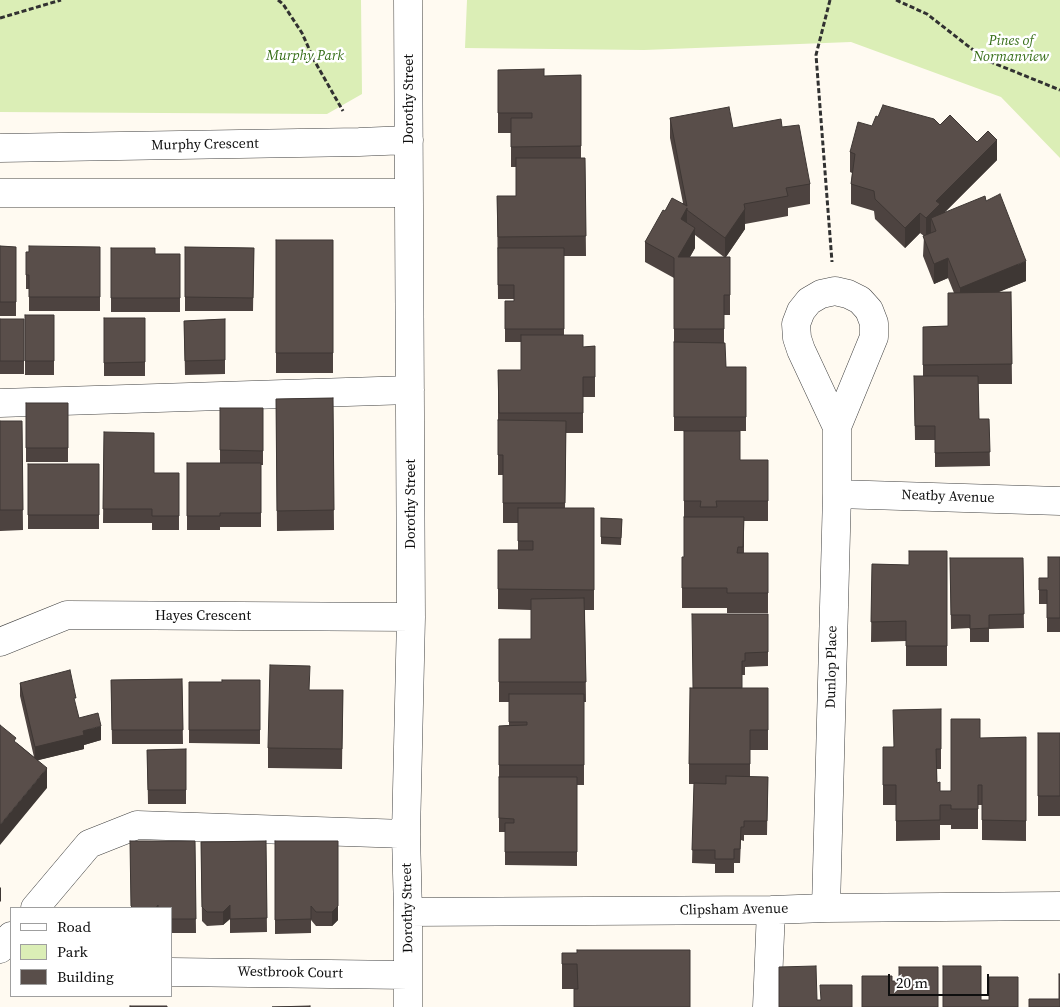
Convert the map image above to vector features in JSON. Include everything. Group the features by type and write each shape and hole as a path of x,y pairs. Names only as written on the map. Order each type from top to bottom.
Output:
{"street":[{"name":"Dorothy Street","path":"408,0 411,617 406,834 408,1007"},
{"name":"Murphy Crescent","path":"0,148 409,140"},
{"path":"0,193 409,193"},
{"name":"Dunlop Place","path":"826,908 837,494 837,427 874,337 874,323 869,310 860,300 848,294 835,292 822,294 810,301 801,311 796,324 797,338 801,350 837,427"},
{"path":"0,403 410,390"},
{"name":"Neatby Avenue","path":"837,494 1060,501"},
{"name":"Hayes Crescent","path":"0,642 67,615 411,617"},
{"path":"36,907 89,844 137,825 406,834"},
{"name":"Clipsham Avenue","path":"408,912 1060,906"},
{"path":"767,1007 771,910"},
{"path":"0,949 10,937"},
{"name":"Westbrook Court","path":"172,972 408,975"}],"path":[{"path":"0,18 61,0"},
{"path":"278,0 283,4 302,33 314,60 359,142"},
{"path":"830,0 816,55 835,292"},
{"path":"896,0 927,14 986,60 1060,90"}],"green space":[{"name":"Murphy Park","path":"0,0 361,0 362,94 327,114 0,112"},
{"name":"Pines of Normanview","path":"467,0 1060,0 1060,158 1001,97 851,42 644,50 465,48"}],"building":[{"path":"544,69 544,76 581,75 581,146 511,147 511,118 532,118 532,113 498,113 498,70"},
{"path":"883,105 934,119 940,125 950,115 977,142 988,131 997,140 936,201 940,204 926,218 920,213 905,228 875,199 874,191 851,184 855,154 850,152 858,122 872,126"},
{"path":"729,107 733,128 781,119 782,127 799,125 810,184 786,188 788,196 744,204 745,209 725,238 687,210 687,208 681,219 695,228 678,257 730,257 730,295 724,295 724,329 674,329 674,258 645,242 672,198 687,206 670,118"},
{"path":"516,158 585,158 586,236 498,237 497,196 516,196"},
{"path":"1000,194 1026,261 960,288 948,258 934,264 923,236 936,231 931,218 985,196 986,201"},
{"path":"276,240 333,240 333,353 276,353"},
{"path":"0,246 16,247 16,302 0,302"},
{"path":"29,246 100,247 100,297 29,297 29,275 26,275 26,252 29,252"},
{"path":"185,247 254,248 253,298 185,297"},
{"path":"111,248 155,248 155,254 180,254 180,298 111,298"},
{"path":"498,248 564,248 564,329 505,329 505,301 514,301 514,285 498,285"},
{"path":"1011,292 1012,364 923,365 923,327 948,326 948,293"},
{"path":"25,315 54,315 54,361 25,361"},
{"path":"104,318 145,318 145,362 104,363"},
{"path":"0,319 24,319 24,361 0,361"},
{"path":"225,319 225,360 185,361 184,321"},
{"path":"521,335 583,335 583,347 595,346 595,377 583,377 583,413 499,413 498,370 521,370"},
{"path":"674,342 725,343 726,367 746,367 746,417 674,417"},
{"path":"914,376 978,376 979,419 989,419 990,452 935,453 935,426 915,426"},
{"path":"333,398 334,510 277,511 276,399"},
{"path":"26,403 68,403 68,448 26,448"},
{"path":"220,408 263,408 263,451 220,450"},
{"path":"498,420 566,421 565,503 503,503 503,455 498,455"},
{"path":"0,421 22,421 23,510 0,510"},
{"path":"684,431 740,431 740,460 768,460 768,501 716,501 717,507 700,507 701,501 684,501"},
{"path":"104,432 154,433 154,473 179,473 179,516 152,516 152,509 103,509"},
{"path":"187,463 261,463 261,513 220,513 220,516 187,516"},
{"path":"28,464 99,464 99,515 28,515"},
{"path":"518,508 594,508 594,590 498,589 498,550 533,550 533,541 518,541"},
{"path":"684,517 744,517 743,547 738,547 737,553 768,553 768,593 727,593 727,588 682,588"},
{"path":"601,518 622,519 621,538 601,537"},
{"path":"909,551 947,551 947,646 906,646 906,621 871,622 872,564 909,565"},
{"path":"1048,557 1060,557 1060,618 1047,618 1047,590 1039,590 1039,578 1048,578"},
{"path":"950,558 1023,558 1024,614 989,615 989,628 970,629 970,615 951,615"},
{"path":"584,598 586,682 499,682 499,639 531,639 531,599"},
{"path":"692,614 768,614 768,652 745,653 745,661 742,661 742,688 693,688"},
{"path":"270,665 310,666 309,690 343,690 342,749 268,748"},
{"path":"70,670 79,718 98,713 101,726 83,731 84,735 35,747 20,683"},
{"path":"182,679 183,730 112,730 111,680"},
{"path":"222,680 260,680 260,730 189,730 189,682 222,682"},
{"path":"690,688 768,688 768,730 750,730 750,764 689,764"},
{"path":"509,694 584,694 584,765 499,765 499,726 527,725 527,722 509,722"},
{"path":"941,709 941,749 936,749 937,783 940,782 940,791 951,791 951,719 980,719 980,738 1026,737 1026,821 982,820 982,785 978,785 978,809 951,809 951,805 940,805 940,820 896,821 896,785 883,785 883,747 894,747 893,710"},
{"path":"0,725 16,738 14,741 47,768 0,825"},
{"path":"1038,733 1060,733 1060,796 1038,796"},
{"path":"186,749 186,790 148,790 147,750"},
{"path":"726,776 768,777 767,821 744,821 744,827 741,827 740,849 734,849 734,859 715,859 715,850 692,850 694,783 726,784"},
{"path":"499,777 577,777 577,852 505,852 505,823 514,823 514,819 499,818"},
{"path":"130,841 195,841 196,919 172,919 172,907 158,907 158,905 157,907 131,906"},
{"path":"266,841 267,918 230,919 230,905 223,912 207,912 202,907 201,842"},
{"path":"275,841 338,841 338,906 332,912 316,912 311,906 311,919 275,920"},
{"path":"577,950 690,950 690,1007 574,1007 574,989 578,989 577,964 562,964 562,953 577,953"},
{"path":"816,966 817,1000 821,1000 820,985 852,985 852,1007 779,1007 779,967"},
{"path":"943,966 981,966 981,1000 989,1000 989,977 1018,977 1018,1007 943,1007"},
{"path":"899,967 938,967 938,1007 862,1007 862,976 892,976 892,981 899,981"},
{"path":"1059,974 1060,1007 1029,1007 1029,999 1059,999"},
{"path":"167,1006 167,1007 130,1007"},
{"path":"310,1006 310,1007 272,1007"}]}
